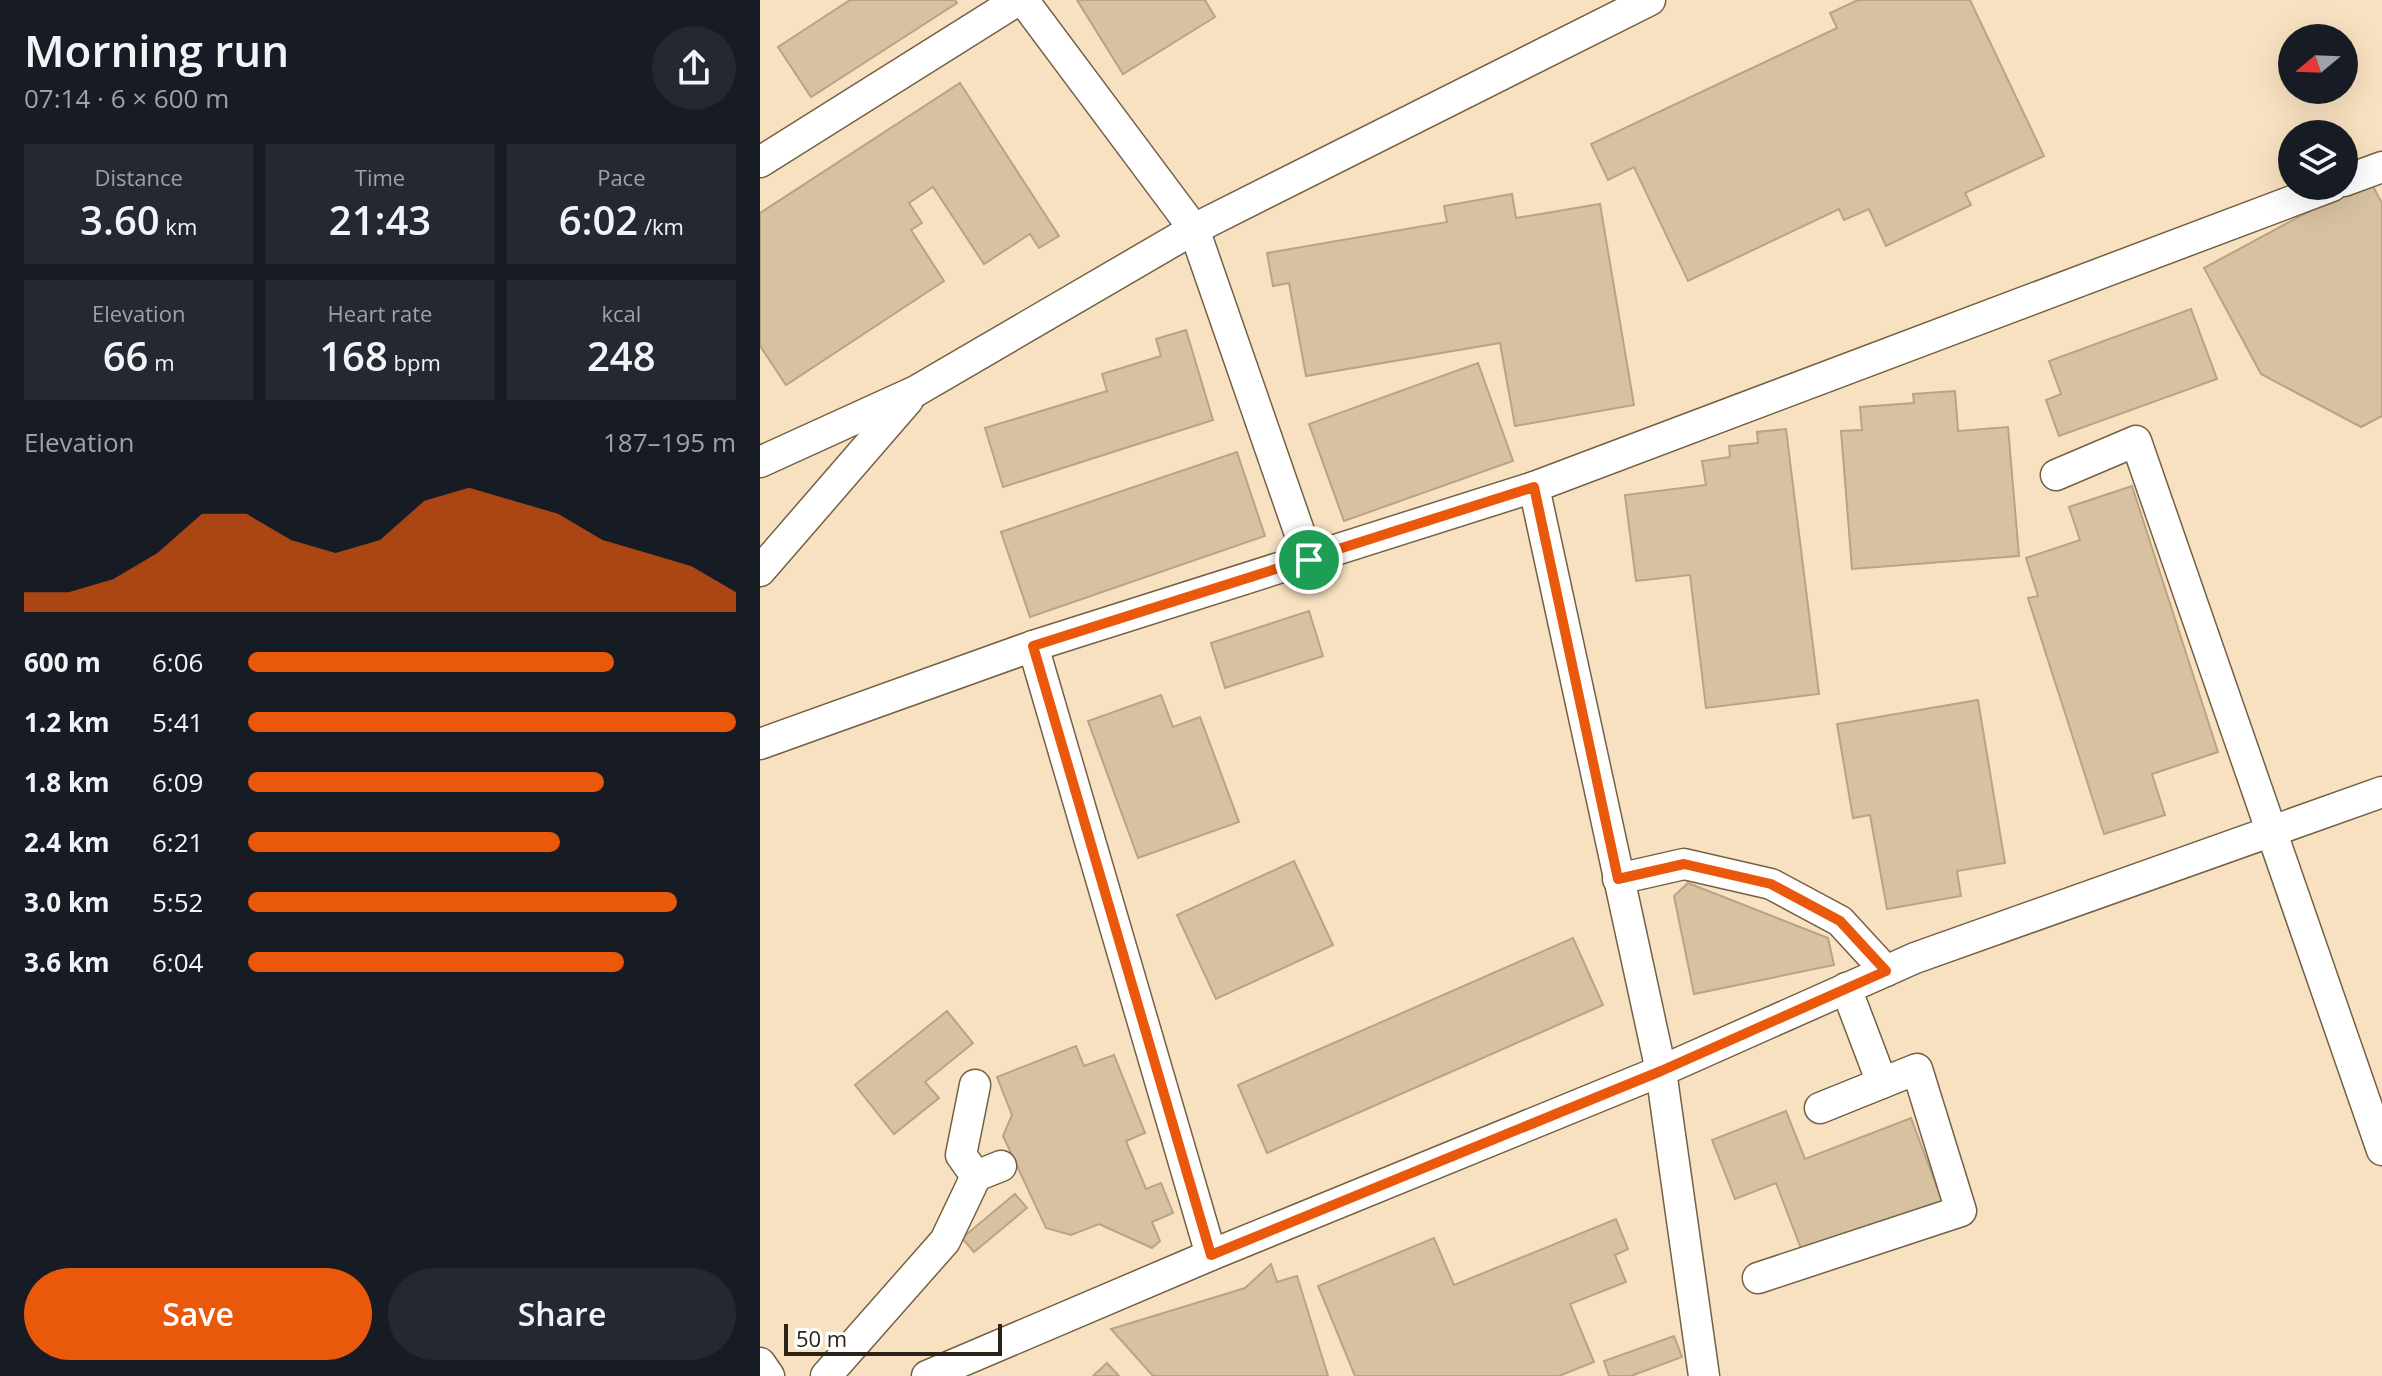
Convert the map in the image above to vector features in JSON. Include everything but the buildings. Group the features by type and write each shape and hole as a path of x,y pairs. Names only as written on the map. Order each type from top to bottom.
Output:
{"street":[{"path":"760,162 1021,0 1194,229 1309,560"},
{"path":"760,462 916,391 1194,229 1650,0"},
{"path":"2358,176 2382,167"},
{"path":"760,744 1033,646 1534,487 2295,200"},
{"path":"760,571 916,391"},
{"path":"2056,475 2136,441 2273,828 2382,1150"},
{"path":"1534,487 1661,1071 1704,1376"},
{"path":"1033,646 1211,1255"},
{"path":"927,1376 1211,1255 1661,1071 1886,971 2273,828 2382,792"},
{"path":"1618,879 1684,864 1771,884 1840,921 1886,971"},
{"path":"1846,988 1882,1083"},
{"path":"1758,1278 1961,1211 1917,1069 1820,1108"},
{"path":"826,1376 945,1241 989,1171 961,1155 975,1085"},
{"path":"760,1363 769,1376"}],"route":[{"path":"1534,487 1618,879 1684,864 1771,884 1840,921 1886,971 1661,1071 1211,1255 1033,646 1309,560 1534,487"}]}
